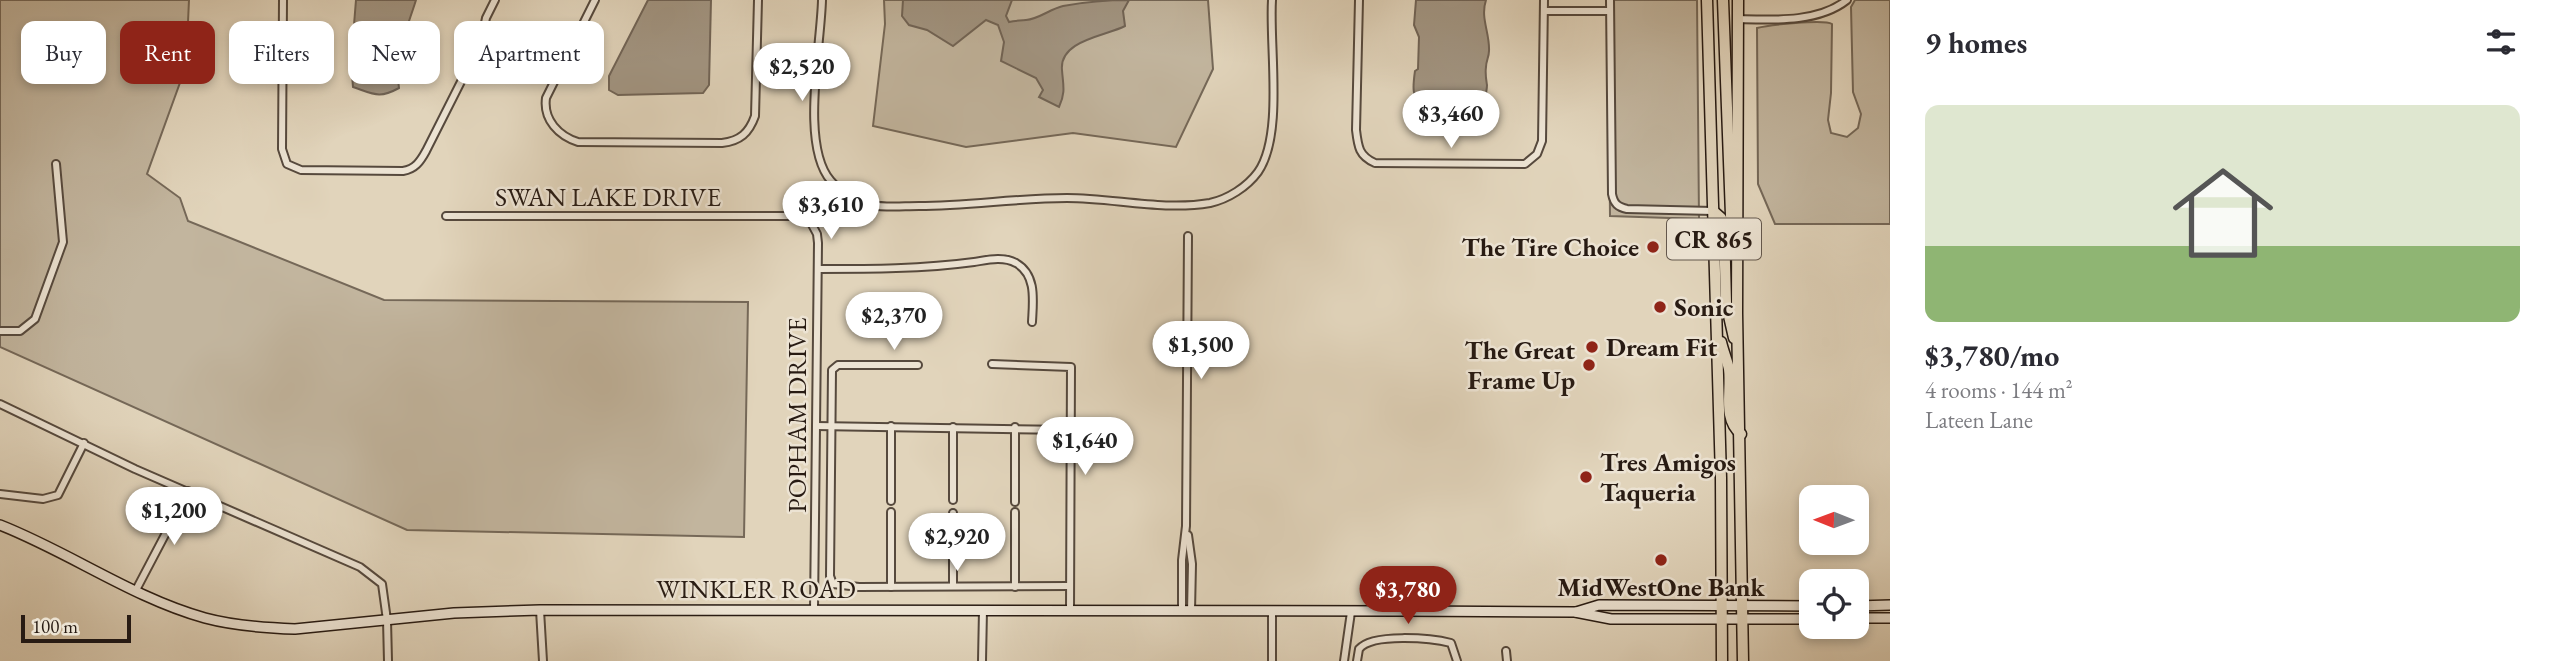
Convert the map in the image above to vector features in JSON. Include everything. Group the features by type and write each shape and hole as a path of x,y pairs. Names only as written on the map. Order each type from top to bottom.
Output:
{"main road":[{"name":"CR 865","path":"1707,0 1717,328 1722,661"},
{"path":"1723,0 1731,241 1737,313"},
{"name":"CR 865","path":"1738,0 1737,313 1743,661"},
{"path":"1713,211 1721,218 1724,226 1726,303 1739,359"},
{"path":"1717,328 1729,369 1729,418 1732,426 1741,434"}],"street":[{"path":"283,0 282,149 287,164 301,170 403,171 411,170 418,164 426,151 481,42 486,18 495,0"},
{"path":"595,0 546,98 546,109 558,131 578,142 722,144 737,140 748,132 755,116 758,0"},
{"path":"822,0 815,122 820,164 829,179 853,199 869,205 903,206 955,206 1066,198 1193,204 1218,201 1233,194 1258,171 1271,141 1272,0"},
{"path":"1359,0 1356,130 1358,149 1365,158 1375,163 1525,164 1537,154 1542,141 1544,0"},
{"path":"1610,0 1614,202 1620,208 1627,209 1713,211"},
{"path":"1738,19 1782,19 1828,12 1847,0"},
{"path":"1544,11 1610,11"},
{"path":"0,331 20,331 35,319 63,242 56,163"},
{"name":"SWAN LAKE DRIVE","path":"446,216 794,216 810,221"},
{"name":"POPHAM DRIVE","path":"810,221 817,234 818,269 814,610"},
{"path":"1186,611 1192,564 1186,526 1188,236"},
{"path":"818,269 919,269 993,260 1010,261 1023,269 1031,283 1032,322"},
{"path":"992,364 1071,367 1070,610"},
{"path":"918,365 838,365 832,370 830,572 833,584 891,587 1070,586"},
{"path":"0,404 135,469 360,567 374,576 382,584 387,620 388,661"},
{"path":"816,426 1015,427 1070,430"},
{"path":"891,426 891,501"},
{"path":"953,427 953,500"},
{"path":"1015,427 1015,502"},
{"path":"0,494 52,499 58,495 84,443"},
{"path":"136,590 188,491"},
{"path":"891,512 891,587"},
{"path":"1015,512 1015,587"},
{"path":"953,513 953,586"},
{"name":"WINKLER ROAD","path":"0,525 136,590 202,617 248,627 295,629 489,611 540,610 1575,612 1611,619 1799,619"},
{"name":"WINKLER ROAD","path":"1575,612 1599,605 1799,606"},
{"path":"1869,606 1890,606"},
{"path":"540,610 543,661"},
{"path":"982,661 983,610"},
{"path":"1272,611 1272,661"},
{"path":"1344,661 1351,611"},
{"path":"1869,618 1890,618"},
{"path":"1357,661 1359,649 1370,640 1436,639 1451,643 1457,661"},
{"path":"1506,651 1507,661"}],"shaded area":[{"path":"0,0 189,0 188,21 120,21 120,84 180,84 147,174 180,198 188,221 384,300 748,302 744,537 407,530 0,347"},
{"path":"356,0 416,0 409,21 354,21"},
{"path":"648,0 711,0 709,85 703,93 618,95 609,90 609,76"},
{"path":"884,0 1208,0 1213,69 1176,147 1073,133 966,147 873,126 885,24"},
{"path":"903,0 1012,0 1006,16 1009,22 1031,19 1063,6 1129,0 1123,11 1125,26 1085,41 1068,52 1063,60 1063,93 1059,107 1039,97 1043,90 1036,78 1001,61 1004,42 998,25 986,20 953,46 927,30 909,25 902,16"},
{"path":"1416,0 1486,0 1484,13 1489,51 1486,101 1474,110 1465,123 1454,121 1452,111 1445,106 1423,108 1416,100 1413,86 1415,71 1418,69 1419,37 1414,25"},
{"path":"1608,0 1697,0 1699,219 1610,216"},
{"path":"1855,0 1890,0 1890,224 1775,224 1758,184 1757,28 1808,22 1832,24 1828,120 1831,133 1847,137 1858,128 1861,114 1853,92 1851,7"},
{"path":"353,84 399,84 399,88 376,94 353,87"}],"place":[{"name":"The Tire Choice","path":"1653,247"},
{"name":"Sonic","path":"1660,307"},
{"name":"Dream Fit","path":"1592,347"},
{"name":"The Great Frame Up","path":"1589,365"},
{"name":"Tres Amigos Taqueria","path":"1586,477"},
{"name":"MidWestOne Bank","path":"1661,560"}]}
